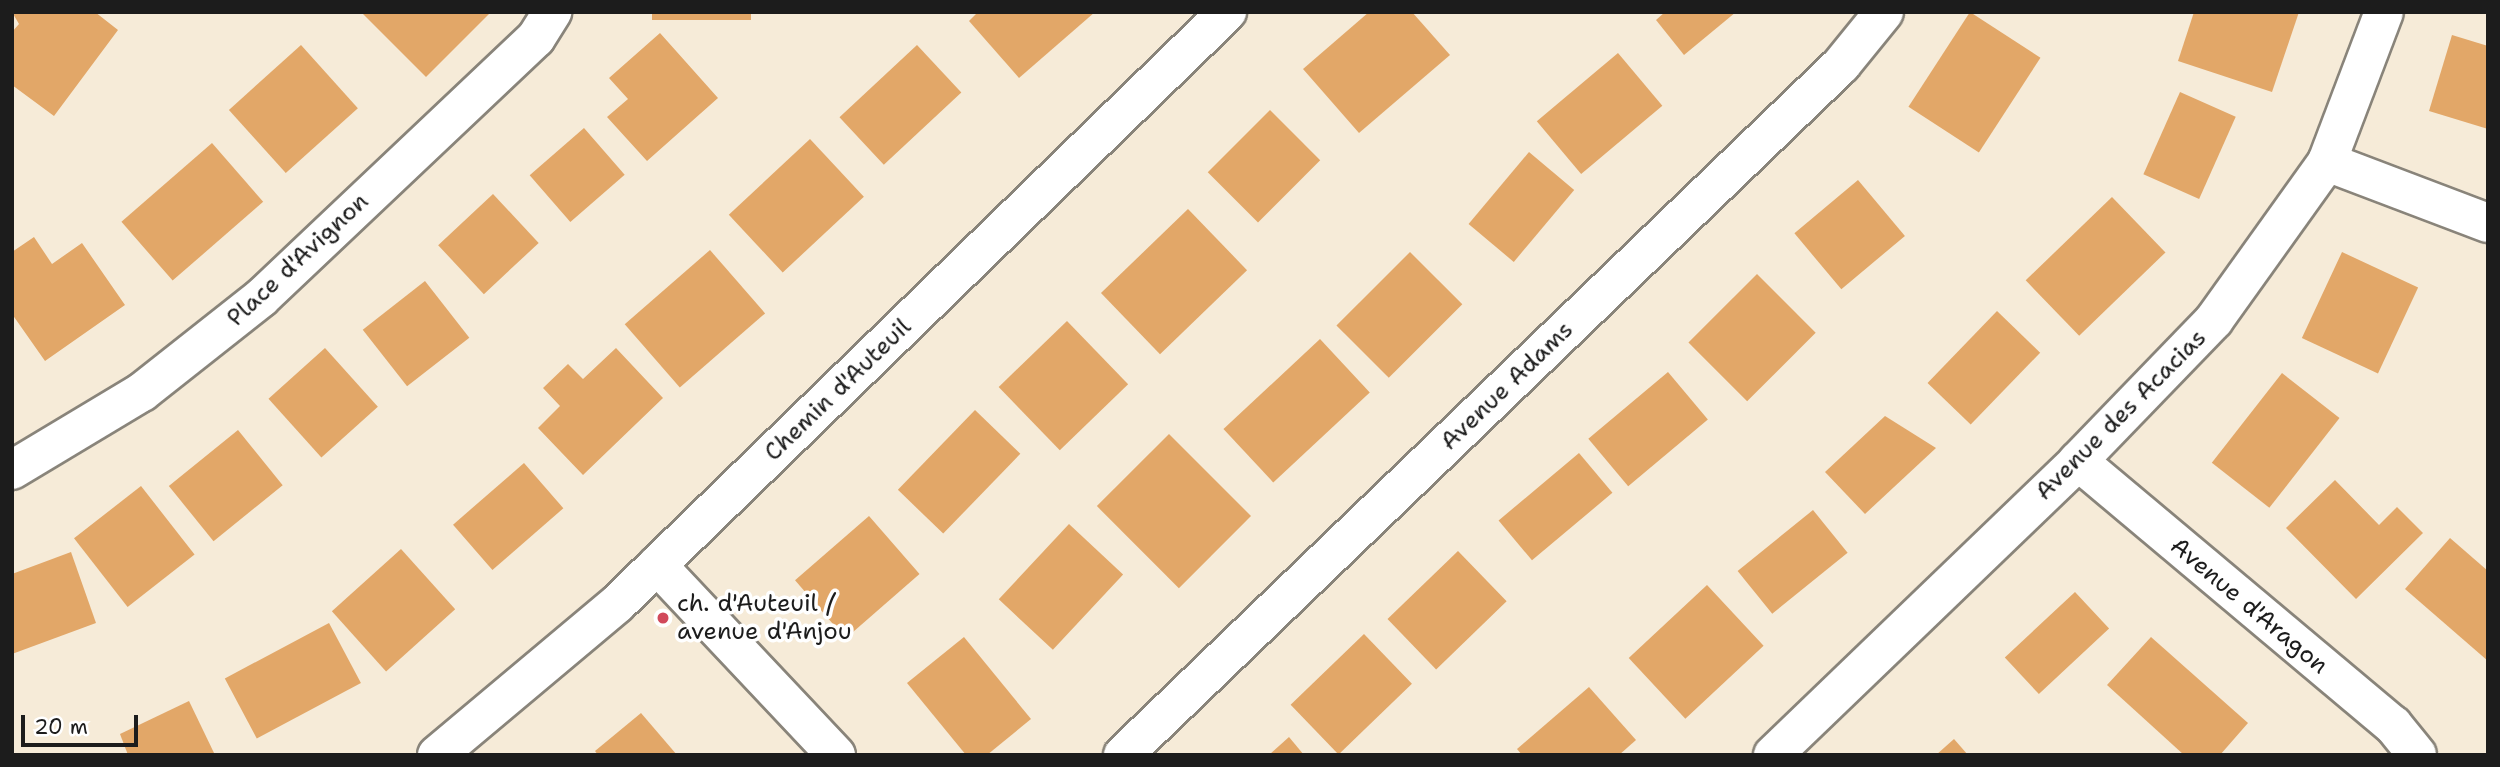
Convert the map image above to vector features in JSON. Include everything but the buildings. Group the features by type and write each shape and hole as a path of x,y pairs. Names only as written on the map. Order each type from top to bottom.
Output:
{"street":[{"name":"Place d'Avignon","path":"12,470 142,392 261,298 536,38 552,12"},
{"name":"Chemin d'Auteuil","path":"437,755 572,645 1227,12"},
{"name":"Avenue Adams","path":"1123,755 1841,65 1884,12"},
{"name":"Avenue des Acacias","path":"1773,755 2078,461 2214,320 2327,162 2384,12"},
{"path":"2327,162 2488,223"},
{"name":"Avenue d'Aragon","path":"2078,461 2393,725 2417,755"},
{"path":"657,565 836,755"}],"place":[{"name":"ch. d'Auteuil / avenue d'Anjou","path":"663,618"}]}
